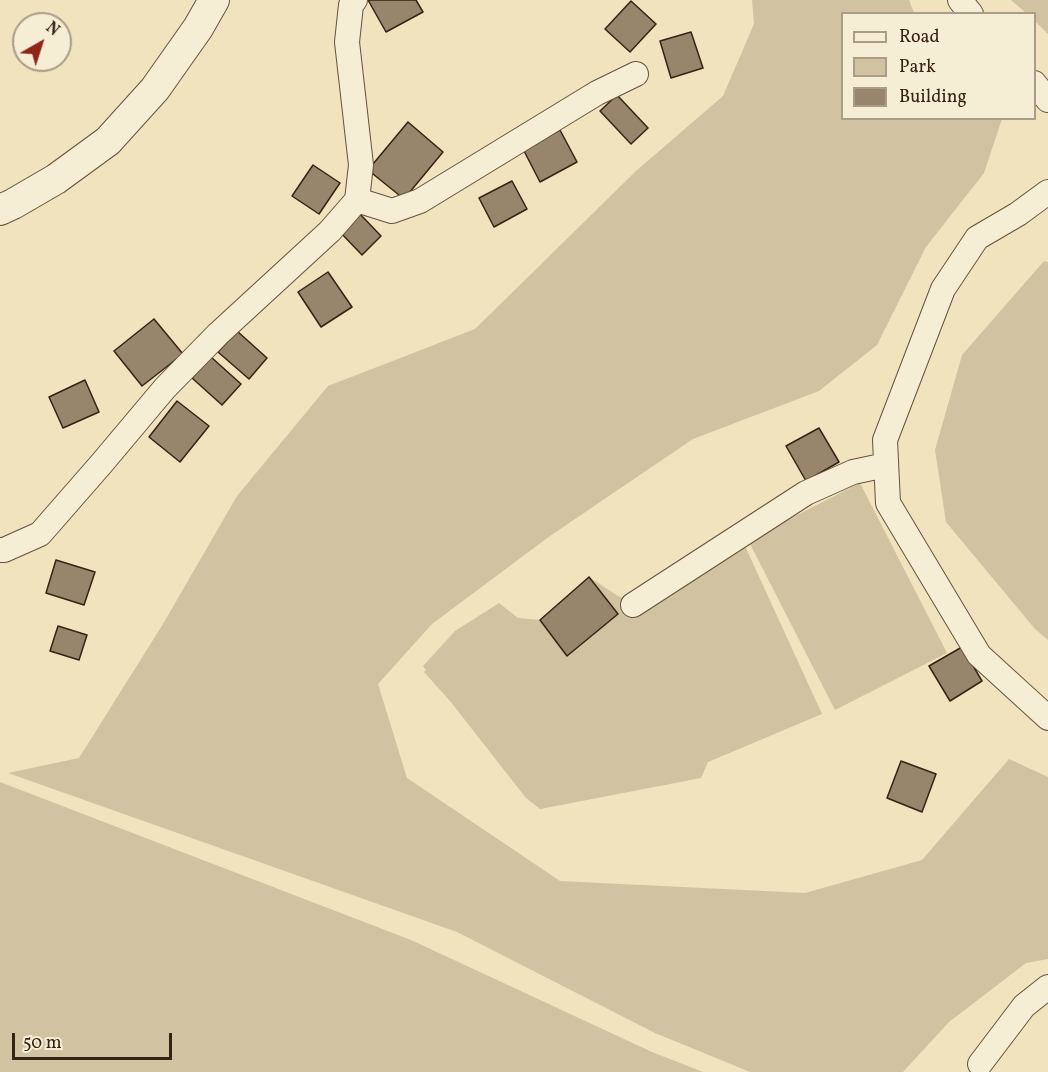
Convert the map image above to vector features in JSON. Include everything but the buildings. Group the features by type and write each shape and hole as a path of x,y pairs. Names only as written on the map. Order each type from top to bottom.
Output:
{"street":[{"path":"0,210 56,179 108,141 155,89 198,28 214,0"},
{"path":"0,550 39,534 165,388 218,334 330,231 357,200 362,165 347,42 351,5 355,0"},
{"path":"960,0 969,12"},
{"path":"357,200 392,211 420,201 597,93 636,74"},
{"path":"1036,84 1048,100"},
{"path":"1048,192 1018,214 977,238 943,289 885,440 888,503 979,655 1048,718"},
{"path":"633,605 806,493 853,472 886,465"},
{"path":"980,1064 1024,1006 1048,987"}],"green space":[{"path":"752,0 909,0 914,12 841,12 841,120 1002,120 984,173 926,247 877,345 819,391 693,439 550,536 432,624 378,684 407,778 560,881 805,893 922,860 1009,759 1048,777 1048,959 1026,963 949,1022 903,1072 750,1072 655,1033 457,932 8,773 79,758 163,624 237,496 328,386 475,329 636,171 723,96 754,24"},
{"path":"1011,0 1048,0 1048,34 1036,22 1036,12 1025,12"},
{"path":"1044,261 1048,262 1048,640 1035,629 946,522 935,450 962,355"},
{"path":"860,483 947,653 835,710 748,540"},
{"path":"745,546 822,714 708,762 701,778 540,809 526,798 450,701 424,672 426,670 423,666 455,631 499,603 518,618 540,620 589,577 618,596 643,604"},
{"path":"0,782 411,940 652,1052 703,1072 0,1072"}]}
